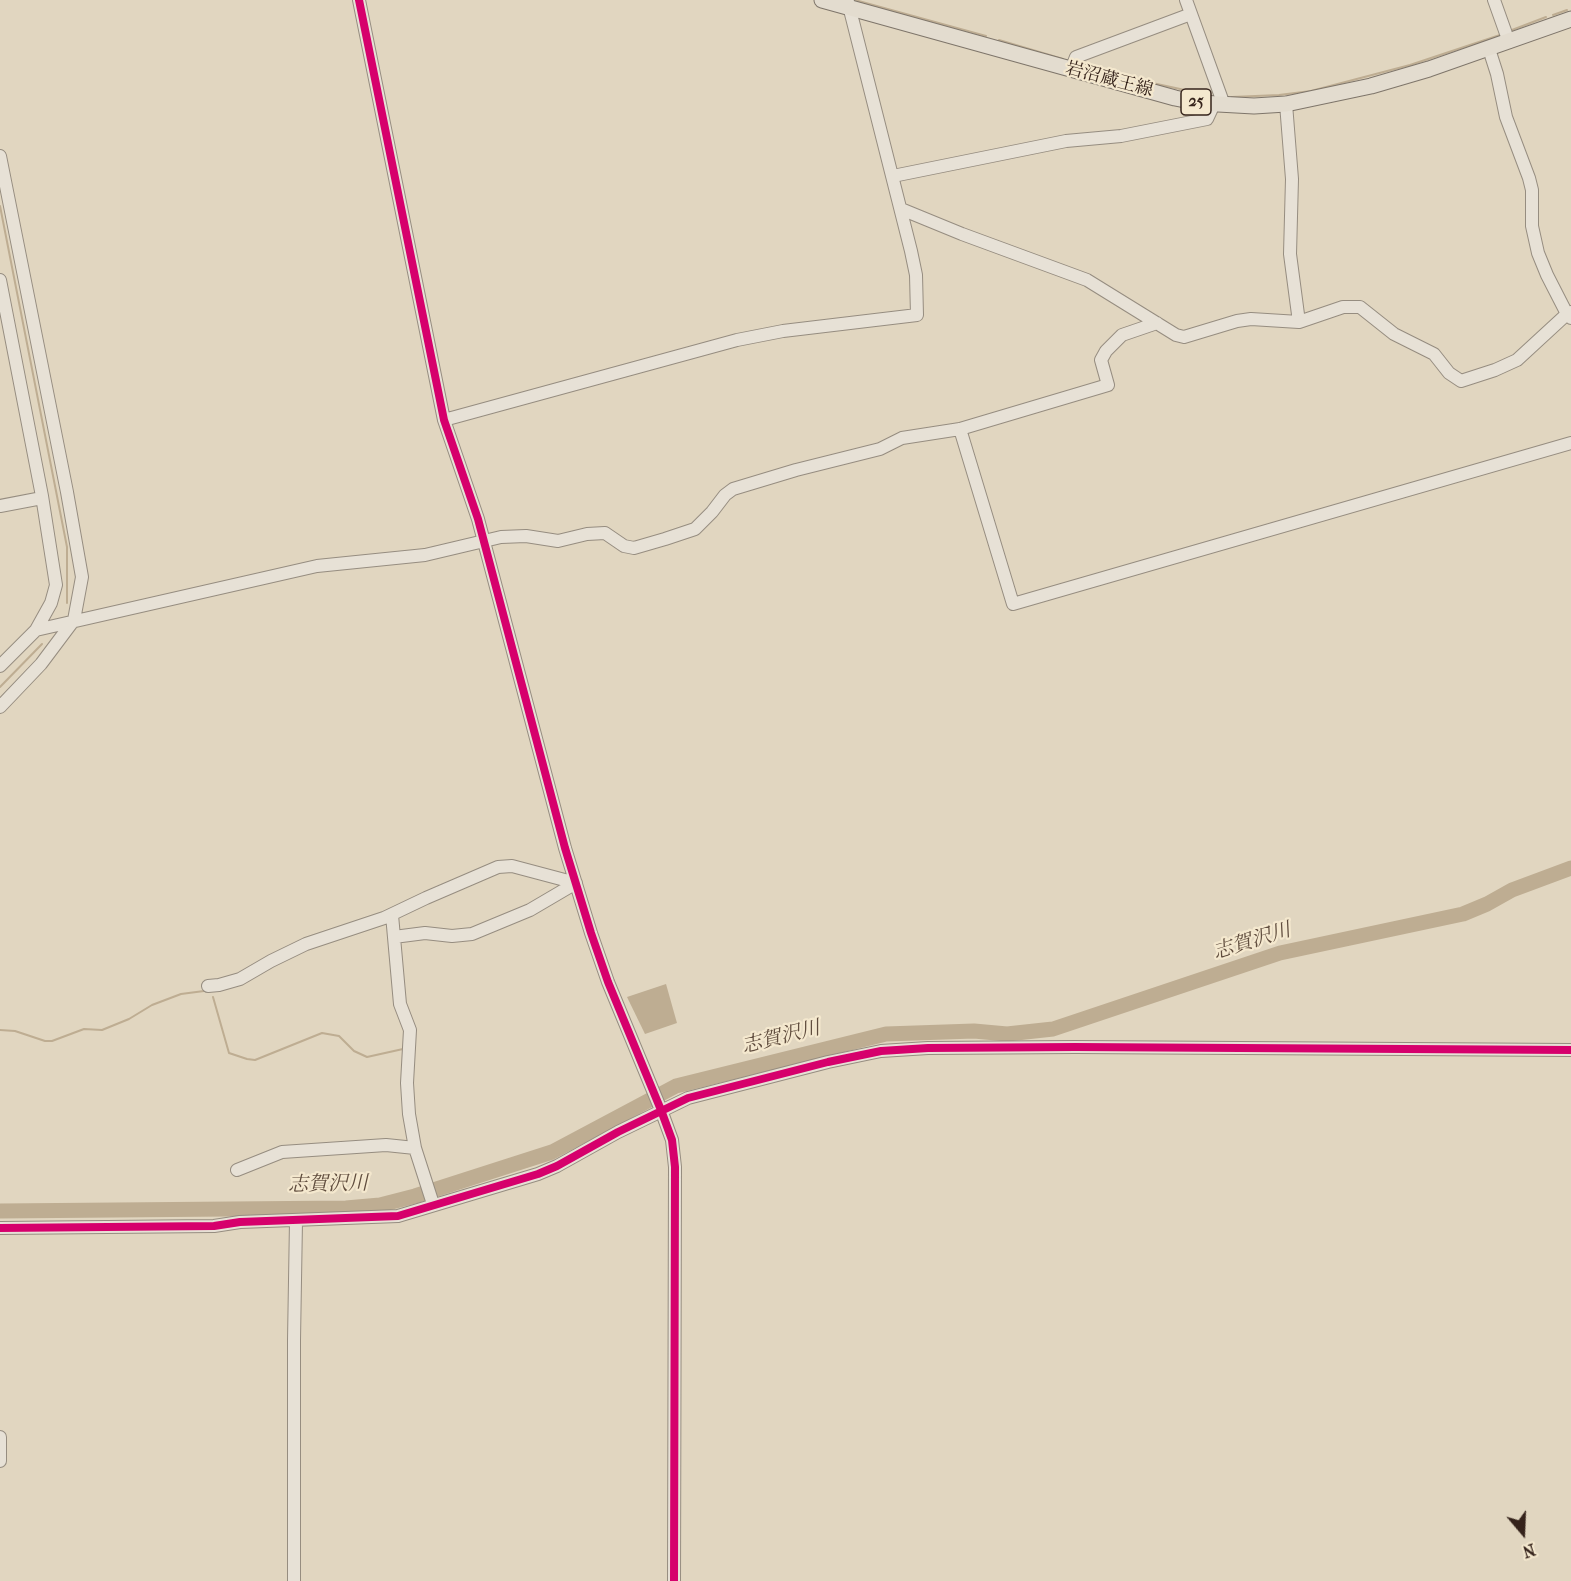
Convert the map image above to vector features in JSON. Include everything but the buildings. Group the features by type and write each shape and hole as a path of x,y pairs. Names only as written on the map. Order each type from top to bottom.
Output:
{"main road":[{"name":"岩沼蔵王線","path":"822,0 849,4 1174,98 1219,104 1286,104 1371,86 1489,49 1571,19"}],"street":[{"path":"358,0 444,420 483,539 576,883 608,982 661,1108 672,1140 675,1167 674,1581"},
{"path":"893,176 1066,141 1121,136 1207,119 1219,104 1186,0"},
{"path":"1494,0 1509,42"},
{"path":"444,420 737,340 783,331 917,315 916,274 849,4"},
{"path":"1071,70 1076,57 1191,14"},
{"path":"901,209 1087,280 1176,335 1184,337 1251,319 1299,322 1343,307 1360,307 1394,334 1434,354 1449,372 1461,381 1517,360 1570,315 1538,253 1532,226 1532,190 1506,117 1489,49"},
{"path":"1286,104 1292,179 1290,254 1299,322"},
{"path":"0,156 82,577 74,620 41,664 0,707"},
{"path":"0,280 42,498 56,585 51,603 36,630 0,666"},
{"path":"36,630 296,570 425,555 483,539 526,536 558,541 587,534 605,533 624,546 634,548 695,529 733,489 880,449 902,438 960,429 1108,386 1101,360 1106,351 1122,335 1157,323"},
{"path":"960,429 1013,604 1571,442"},
{"path":"0,506 42,498"},
{"path":"208,986 240,980 271,961 306,944 392,915 498,867 512,866 576,883"},
{"path":"394,937 425,933 452,936 472,934 530,910 576,883"},
{"path":"392,915 400,1004 410,1030 409,1114 415,1148 433,1204"},
{"path":"0,1228 214,1226 240,1222 398,1216 538,1174 557,1166 661,1108 688,1098 880,1051 928,1048 1054,1047 1571,1050"},
{"path":"237,1170 282,1152 386,1145 415,1148"},
{"path":"294,1581 296,1221"},
{"path":"0,1437 0,1461"}],"shaded area":[{"path":"666,984 677,1023 645,1034 627,997"}],"waterway":[{"path":"855,0 986,36"},
{"path":"1553,15 1567,10"},
{"path":"1512,30 1546,17"},
{"path":"1232,97 1311,91 1410,65 1500,35"},
{"path":"999,40 1063,59"},
{"path":"1080,63 1112,73"},
{"path":"1129,78 1208,95"},
{"path":"0,206 67,547 67,603"},
{"path":"0,687 42,644"},
{"name":"志賀沢川","path":"0,1211 346,1208 380,1205 552,1152 676,1086 886,1034 974,1031 1007,1034 1053,1029 1280,953 1463,914 1512,890 1571,868"},
{"path":"0,1030 15,1031 45,1041 52,1041 84,1029 102,1030 129,1019 152,1005 181,994 204,991"},
{"path":"213,997 229,1053 247,1059 255,1060 322,1033 339,1036 354,1051 367,1057 403,1049"}],"cycle path":[{"path":"359,0 444,420 478,519 565,848 591,933 608,982 672,1140 675,1167 674,1581"},
{"path":"0,1228 214,1226 240,1222 398,1216 538,1174 688,1098 828,1062 881,1051 928,1048 1075,1047 1571,1050"}]}
